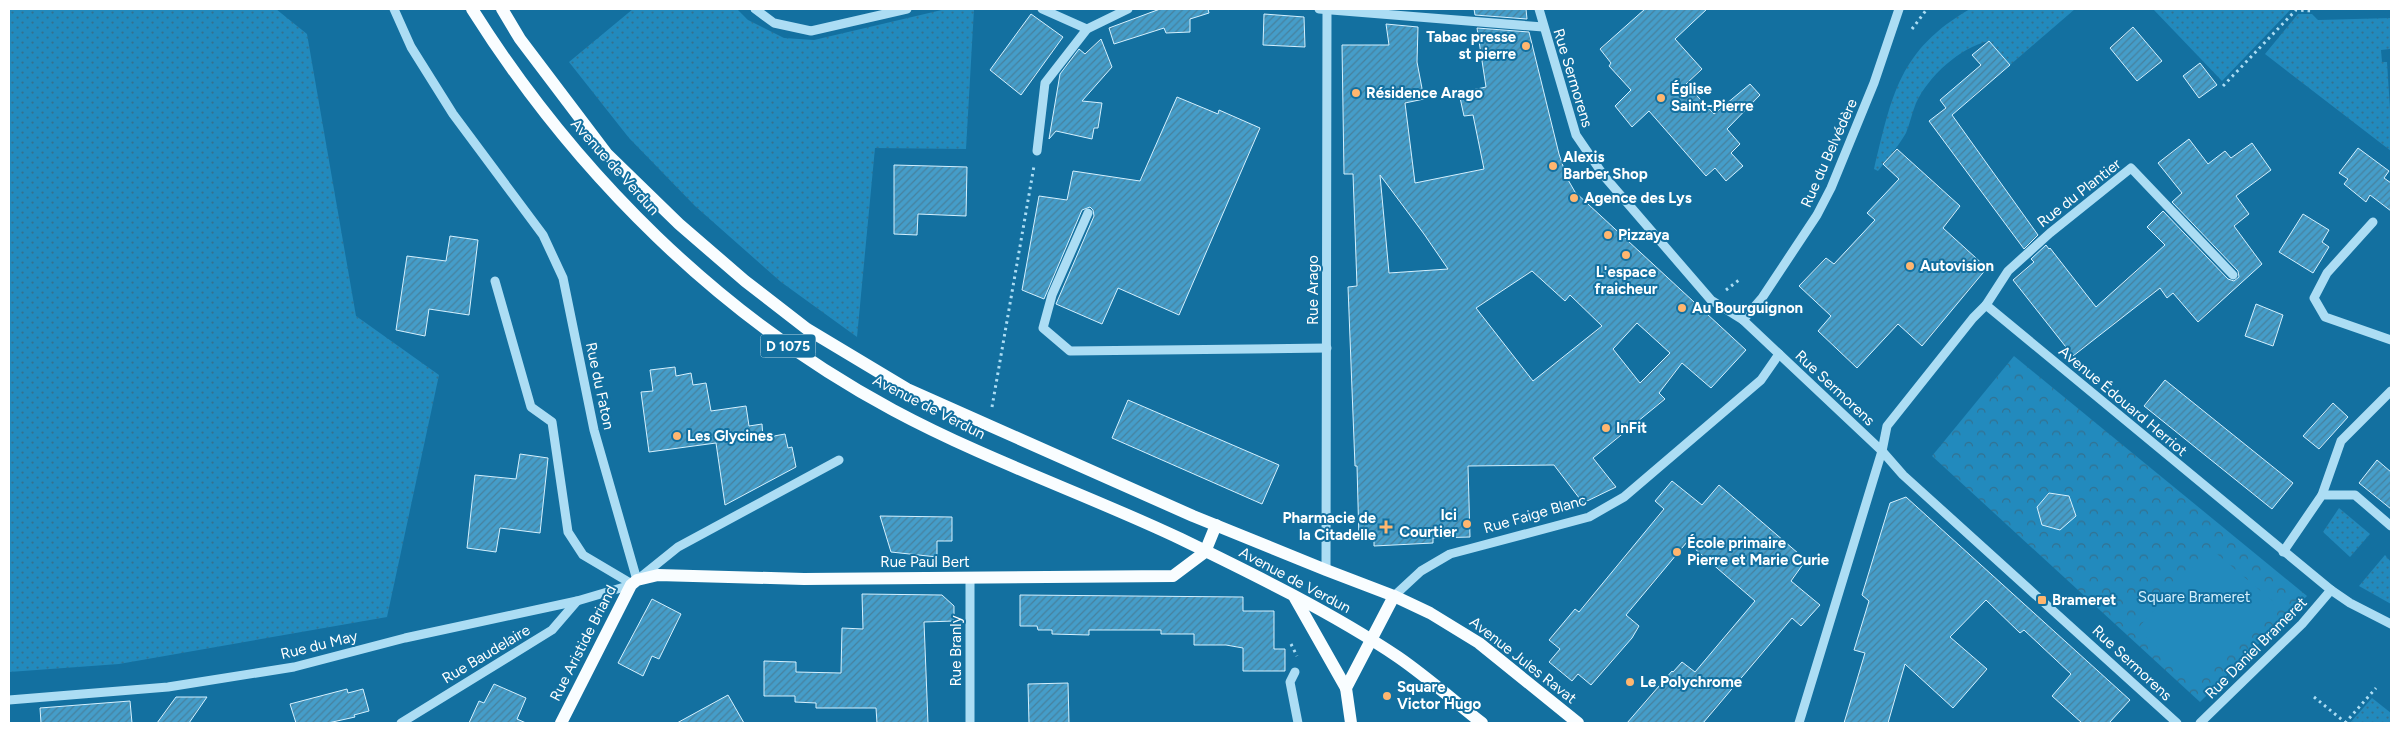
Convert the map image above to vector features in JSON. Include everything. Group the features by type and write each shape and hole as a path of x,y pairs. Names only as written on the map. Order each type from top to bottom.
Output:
{"main road":[{"name":"Avenue de Verdun","path":"472,9 503,58 600,178 670,249 731,303 794,350 893,410 1029,474 1180,538 1371,639"},
{"name":"Avenue de Verdun","path":"502,9 520,39 607,154 687,230 746,281 807,329 907,389 1216,525 1394,596"},
{"path":"1205,552 1216,525"},
{"name":"Rue Paul Bert","path":"634,583 658,575 804,580 1173,576 1205,552"},
{"name":"Rue Aristide Briand","path":"561,723 634,583"},
{"name":"Rue Faige Blanc","path":"1346,688 1394,596"},
{"name":"Avenue Jules Ravat","path":"1394,596 1430,613 1479,643 1578,723"},
{"path":"1295,598 1346,688 1350,723"},
{"path":"1371,639 1400,658 1482,723"}],"street":[{"name":"Rue du Faton","path":"394,9 411,47 453,114 544,235 563,278 594,430 634,583"},
{"path":"754,9 774,23 811,31 907,9"},
{"path":"1042,9 1087,29"},
{"path":"1037,150 1045,83 1087,29 1124,9"},
{"path":"1319,9 1543,26"},
{"name":"Rue Arago","path":"1326,570 1327,9"},
{"name":"Rue Sermorens","path":"1538,9 1576,135 1604,176 1711,300 1743,320 1882,451 1903,475 2176,723"},
{"name":"Rue du Belvédère","path":"1743,320 1767,290 1817,215 1831,188 1874,83 1899,9"},
{"name":"Rue du Plantier","path":"1986,305 2008,272 2029,252 2131,168 2233,275"},
{"path":"1088,213 1052,295 1043,328 1070,351 1327,348"},
{"path":"2373,222 2327,274 2314,298 2325,317 2391,340"},
{"path":"495,281 531,407 552,422 568,532 583,555 634,583 678,547 839,460"},
{"path":"1799,723 1882,451 1887,426 1973,318 1986,305"},
{"name":"Avenue Édouard Herriot","path":"1986,305 2330,590 2350,603 2391,624"},
{"name":"Rue Faige Blanc","path":"1394,596 1421,571 1450,554 1589,517 1624,497 1761,380 1780,354"},
{"path":"2283,552 2322,495 2341,442 2391,391"},
{"path":"2322,495 2355,495 2391,526"},
{"name":"Rue Branly","path":"970,578 970,723"},
{"name":"Rue du May","path":"9,700 168,687 294,667 405,638 577,600 634,583"},
{"name":"Rue Daniel Brameret","path":"2200,723 2296,630 2330,590"},
{"name":"Rue Baudelaire","path":"402,723 552,630 577,600"},
{"path":"1295,672 1290,682 1298,723"}],"path":[{"path":"2222,86 2296,10 2313,11"},
{"path":"992,407 1037,150"},
{"path":"2314,697 2346,723 2376,688"}],"green space":[{"path":"9,9 276,9 307,34 356,316 439,375 387,617 119,664 9,672"},
{"path":"633,9 737,9 748,20 784,38 814,40 946,9 974,9 966,149 875,148 857,337 781,282 695,206 629,138 569,62"},
{"path":"1970,9 2075,9 2010,65 1989,41 1967,50 1946,64 1929,83 1916,103 1906,133 1900,143 1878,171 1874,169 1894,97 1902,77 1913,58 1946,25"},
{"path":"2153,9 2291,9 2222,81"},
{"path":"2298,14 2312,14 2318,20 2391,18 2390,49 2381,50 2382,62 2387,62 2391,109 2391,151 2265,54"},
{"name":"Square Brameret","path":"2014,356 2307,596 2200,702 1932,456"},
{"path":"2339,508 2370,534 2350,557 2323,532"},
{"path":"2210,548 2275,603 2195,681 2137,629"},
{"path":"2385,555 2391,562 2391,604 2359,586"},
{"path":"2372,698 2391,713 2391,723 2350,723"}],"building":[{"path":"1160,9 1208,9 1209,13 1190,19 1190,32 1166,33 1164,28 1114,44 1109,28"},
{"path":"1474,9 1526,9 1527,19 1475,15"},
{"name":"Église Saint-Pierre","path":"1645,9 1707,9 1675,39 1702,69 1686,84 1714,114 1750,84 1760,95 1727,129 1740,144 1731,153 1743,166 1726,181 1715,168 1706,176 1649,111 1632,127 1615,106 1631,90 1609,66 1611,63 1600,49"},
{"path":"1031,14 1063,37 1021,95 990,70"},
{"path":"1264,14 1304,17 1305,47 1263,45"},
{"path":"1386,24 1418,27 1417,62 1424,99 1405,103 1415,183 1484,169 1473,115 1464,116 1459,93 1486,87 1477,28 1529,32 1559,154 1567,178 1575,192 1746,350 1711,388 1682,363 1659,393 1665,399 1593,458 1616,487 1583,503 1554,465 1468,466 1470,537 1433,538 1433,543 1374,546 1374,540 1359,540 1348,287 1357,286 1353,174 1344,174 1342,45 1389,45","holes":["1380,175 1424,234 1448,269 1389,273","1532,271 1565,301 1570,295 1602,326 1533,381 1476,308","1637,323 1670,353 1640,383 1613,349"]},
{"path":"2133,27 2162,61 2137,81 2110,48"},
{"path":"1101,39 1112,67 1082,101 1102,103 1098,128 1094,128 1092,139 1056,131 1049,139 1060,74 1079,49 1085,54"},
{"path":"1989,41 2010,65 1952,115 2038,235 2024,249 1929,121 1946,108 1940,100 1981,65 1972,55"},
{"path":"2200,63 2217,85 2199,98 2183,76"},
{"path":"1177,97 1218,114 1219,110 1260,128 1179,315 1118,288 1102,324 1056,304 1094,216 1093,210 1090,207 1082,210 1044,299 1022,290 1039,196 1067,200 1073,171 1140,181"},
{"path":"2189,139 2208,164 2225,151 2231,158 2252,143 2271,170 2236,196 2249,214 2234,226 2262,264 2198,322 2173,293 2167,298 2160,288 2073,356 2013,280 2034,262 2031,259 2046,245 2096,307 2165,245 2147,227 2163,211 2228,279 2234,281 2239,277 2238,271 2172,202 2182,193 2158,163"},
{"path":"2358,148 2389,171 2384,178 2391,183 2391,211 2370,195 2366,202 2344,184 2348,179 2339,173"},
{"name":"Autovision","path":"1897,149 1960,206 1943,228 1987,268 1922,346 1898,324 1857,368 1818,331 1831,316 1799,286 1826,258 1834,264 1875,220 1867,213 1899,179 1883,164"},
{"path":"894,165 967,167 966,216 918,214 917,235 894,234"},
{"path":"2303,214 2329,230 2322,242 2329,247 2313,273 2279,252"},
{"path":"450,236 478,240 469,315 429,309 425,336 396,330 407,256 446,261"},
{"path":"2256,304 2283,315 2273,346 2245,336"},
{"name":"Les Glycines","path":"675,367 676,376 691,373 693,385 706,383 711,411 746,406 749,426 762,424 763,438 785,434 788,448 792,447 796,467 725,505 716,443 649,452 641,392 653,391 650,370"},
{"path":"2165,380 2293,483 2272,509 2144,406"},
{"path":"1128,400 1279,465 1262,504 1112,438"},
{"path":"2333,403 2348,417 2319,449 2303,436"},
{"path":"520,454 548,458 540,533 500,528 496,552 467,548 475,475 516,479"},
{"path":"2377,460 2391,472 2391,509 2359,483"},
{"path":"1672,481 1702,505 1719,485 1806,560 1791,581 1820,605 1801,626 1792,618 1703,723 1627,723 1682,662 1695,672 1755,601 1687,542 1626,615 1639,626 1632,638 1591,685 1578,674 1572,681 1549,662 1560,649 1549,640 1575,609 1579,612 1664,509 1655,501"},
{"path":"2049,493 2069,496 2076,516 2060,530 2042,525 2037,507"},
{"path":"1906,497 2130,700 2109,723 2082,723 2052,696 2071,674 2024,630 2020,633 1986,600 1950,637 1987,669 1953,708 1905,664 1888,723 1844,723 1865,653 1854,650 1869,601 1862,595 1890,503"},
{"path":"880,516 952,517 952,541 937,541 937,557 891,552"},
{"path":"862,594 942,595 954,606 954,621 924,622 928,723 877,723 876,708 816,708 816,703 795,702 795,696 764,696 764,661 796,662 796,672 841,673 842,628 863,629"},
{"path":"1020,595 1243,597 1243,611 1274,611 1274,649 1285,649 1285,671 1243,671 1243,648 1226,645 1194,645 1194,634 1161,634 1161,630 1089,630 1089,635 1052,634 1052,630 1038,630 1037,626 1020,626"},
{"path":"652,599 681,614 659,659 652,656 643,676 618,663"},
{"path":"1068,683 1069,723 1029,723 1028,684"},
{"path":"494,684 526,698 517,719 526,723 469,723 479,701 484,703"},
{"path":"347,689 348,693 363,689 369,711 354,715 355,717 328,723 296,723 290,704"},
{"path":"728,695 744,723 677,723"},
{"path":"176,697 207,697 189,723 157,723"},
{"path":"130,701 132,723 41,723 40,708"}],"place":[{"name":"Tabac presse st pierre","path":"1526,46"},
{"name":"Résidence Arago","path":"1356,93"},
{"name":"Église Saint-Pierre","path":"1661,98"},
{"name":"Alexis Barber Shop","path":"1553,166"},
{"name":"Agence des Lys","path":"1574,198"},
{"name":"Pizzaya","path":"1608,235"},
{"name":"L'espace fraicheur","path":"1626,255"},
{"name":"Autovision","path":"1910,266"},
{"name":"Au Bourguignon","path":"1682,308"},
{"name":"InFit","path":"1606,428"},
{"name":"Les Glycines","path":"677,436"},
{"name":"Ici Courtier","path":"1467,524"},
{"name":"Pharmacie de la Citadelle","path":"1386,527"},
{"name":"École primaire Pierre et Marie Curie","path":"1677,552"},
{"name":"Brameret","path":"2042,600"},
{"name":"Le Polychrome","path":"1630,682"},
{"name":"Square Victor Hugo","path":"1387,696"}]}
